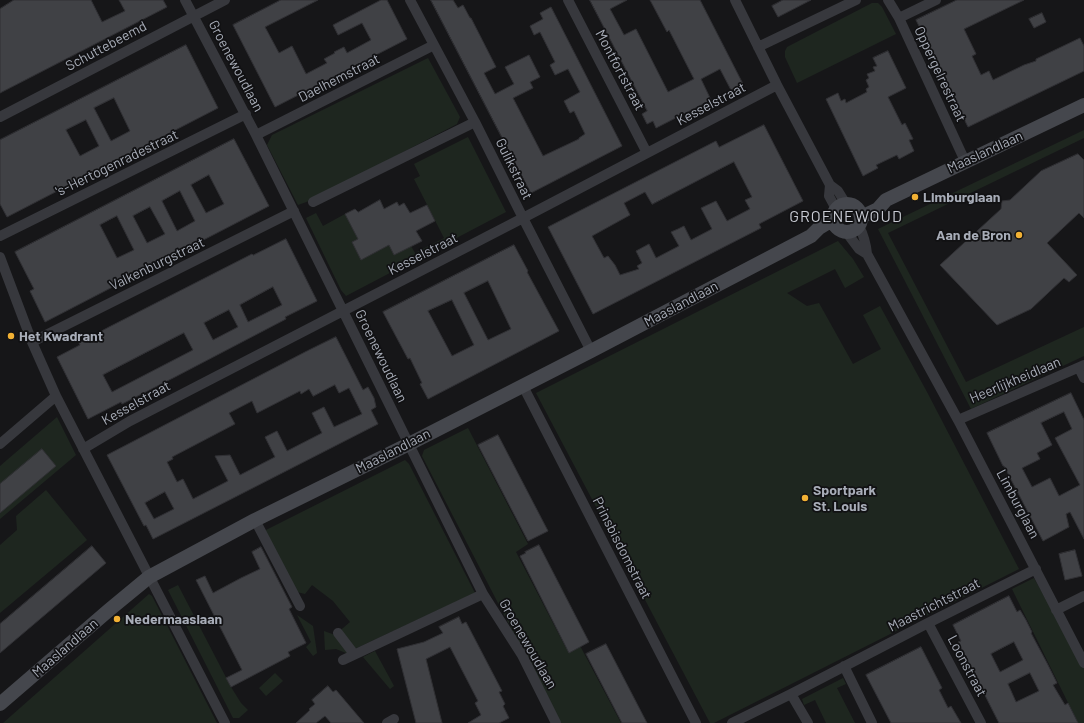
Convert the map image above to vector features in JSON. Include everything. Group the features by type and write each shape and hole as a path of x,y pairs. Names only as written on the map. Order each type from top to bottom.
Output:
{"street":[{"name":"Groenewoudlaan","path":"185,0 246,114 484,594 522,655 556,723"},
{"name":"Schuttebeemd","path":"0,117 225,0"},
{"name":"Gulikstraat","path":"410,0 475,122 591,351"},
{"name":"Montfortstraat","path":"568,0 647,153"},
{"name":"Limburglaan","path":"735,0 777,85 830,184 838,191 859,249 867,254 958,420 1084,663"},
{"path":"758,47 856,0"},
{"name":"Oppergelrestraat","path":"888,0 899,18 965,161"},
{"path":"899,18 936,0"},
{"name":"Daelhemstraat","path":"256,135 434,46"},
{"name":"Kesselstraat","path":"83,449 130,421 777,85"},
{"name":"Maaslandlaan","path":"0,704 149,577 255,520 409,444 591,351 811,236 819,228 847,218 872,201 886,200 1084,105"},
{"name":"'s-Hertogenradestraat","path":"0,236 246,114"},
{"path":"313,202 475,122"},
{"name":"Valkenburgstraat","path":"32,342 294,211"},
{"path":"0,257 32,342 56,396 225,723"},
{"path":"1081,367 1084,378"},
{"name":"Heerlijkheidlaan","path":"958,420 1081,367"},
{"name":"Prinsbisdomstraat","path":"523,386 696,723"},
{"path":"0,444 56,396"},
{"path":"255,520 300,606"},
{"name":"Maastrichtstraat","path":"732,723 1036,569"},
{"path":"343,660 484,594"},
{"path":"1056,610 1084,596"},
{"name":"Loonstraat","path":"928,623 981,723"},
{"path":"338,633 354,654"},
{"path":"844,666 872,723"},
{"path":"791,694 808,723"}],"shaded area":[{"path":"872,3 878,3 882,7 896,34 797,83 785,57 787,47"},
{"path":"428,58 460,117 457,124 309,201 298,205 267,145 272,135"},
{"path":"1084,130 1084,138 888,233 966,382 1084,327 1084,356 971,409 878,229"},
{"path":"468,137 506,212 346,296 341,290 306,218 316,213 323,226 345,214 361,237 352,242 361,259 389,245 394,255 411,246 415,253 444,238 414,179 420,176 414,164"},
{"path":"838,241 853,259 864,277 845,288 835,269 787,293 807,306 819,303 853,364 881,349 863,315 880,306 927,392 1019,569 714,723 710,723 536,393"},
{"path":"57,417 76,455 0,519 0,466"},
{"path":"468,428 528,544 516,552 566,648 578,642 621,723 560,723 422,456 424,450"},
{"path":"405,460 409,464 475,593 346,653 336,649 325,650 324,631 335,635 350,622 333,601 312,585 305,594 297,592 264,531"},
{"path":"46,490 87,540 0,613 0,545 17,530 16,516"},
{"path":"1034,578 1084,667 1084,723 1078,723 1012,589"},
{"path":"178,585 231,687 241,703 248,710 239,718 233,718 168,590"},
{"path":"149,594 152,596 217,723 3,723"},
{"path":"297,615 313,626 317,653 313,656 306,647 311,642"},
{"path":"375,651 394,686 390,689 363,657"},
{"path":"275,673 283,681 266,696 259,688"},
{"path":"843,678 846,684 837,688 855,723 826,723 815,700 804,705 802,699"}],"building":[{"path":"14,0 91,0 102,22 125,11 119,0 163,0 167,7 0,93 0,9"},
{"path":"281,0 318,0 265,27 279,53 292,46 306,74 327,63 324,59 335,53 334,52 344,47 347,53 371,40 362,23 338,35 333,25 381,0 387,0 407,39 275,107 233,25"},
{"path":"431,0 453,0 458,8 463,5 496,67 484,73 495,94 514,84 505,67 529,55 540,77 530,82 533,88 513,98 543,156 579,139 585,134 574,111 570,113 564,101 580,92 568,69 555,75 550,65 555,62 540,32 534,35 530,26 543,19 540,13 551,7 622,146 531,193"},
{"path":"590,0 627,0 610,9 624,35 636,29 668,92 694,79 669,30 667,32 650,0 700,0 743,84 731,90 720,69 701,79 711,100 656,128 653,121 647,124 642,114 647,111"},
{"path":"783,0 811,0 778,17 772,6"},
{"path":"957,0 1024,0 964,29 976,54 972,56 981,75 989,71 993,80 1036,61 1036,59 1080,38 1084,46 1084,71 968,127 916,20"},
{"path":"1042,13 1046,22 1034,28 1029,19"},
{"path":"186,45 218,108 7,217 0,204 0,140","holes":["114,98 130,131 111,141 94,108","86,120 99,146 80,156 66,130"]},
{"path":"888,51 906,88 888,97 902,125 905,123 913,139 909,140 914,151 899,159 897,155 876,165 878,168 863,176 826,99 838,93 841,101 845,99 846,103 867,92 866,89 869,87 866,80 869,78 867,74 875,71 873,67 877,66 873,58"},
{"path":"764,125 803,201 759,224 761,228 593,314 548,227 716,141 719,147","holes":["734,162 752,197 745,200 750,209 727,221 716,201 701,208 712,229 691,240 684,226 671,232 679,246 656,258 649,244 636,251 642,263 637,266 639,269 620,275 608,256 604,258 592,236 630,215 624,203 645,192 652,204"]},
{"path":"234,139 269,206 45,322 30,291 34,289 15,252","holes":["209,175 224,204 206,213 191,185","180,191 195,221 177,231 162,201","150,207 165,234 147,243 133,216","117,216 134,250 117,258 100,225"]},
{"name":"Aan de Bron","path":"1078,154 1084,160 1084,218 1079,213 1047,243 1077,275 1069,282 1064,278 1031,309 997,325 940,265 1001,209 1002,201 1010,200 1041,171"},
{"path":"380,200 384,209 397,202 399,206 404,203 410,213 427,205 435,221 416,231 422,241 394,255 389,245 361,260 352,242 358,239 345,214 355,209 358,212"},
{"path":"286,239 317,301 285,317 286,319 175,377 122,404 121,402 88,419 57,357 109,327 252,254 253,255","holes":["273,287 282,305 248,322 240,305","229,310 238,327 213,340 204,323","184,333 193,350 112,392 103,375"]},
{"path":"514,245 559,331 428,399 420,384 422,383 410,358 408,359 383,312","holes":["488,281 511,329 488,340 464,293","452,300 474,345 452,356 428,311"]},
{"path":"336,337 363,390 368,387 374,398 376,407 371,410 378,424 153,539 146,525 144,526 107,455","holes":["335,385 339,393 349,388 362,414 334,427 324,407 312,413 322,433 287,451 277,431 265,437 275,457 240,475 230,455 215,456 228,481 193,499 183,479 177,482 167,462 173,459 172,457 235,424 229,413 252,401 257,413 300,391 301,394 309,389 313,396","165,492 174,509 154,519 145,503"]},
{"path":"1071,393 1084,420 1084,539 1070,512 1066,514 1069,527 1043,541 987,433","holes":["1064,412 1072,429 1055,438 1080,485 1059,496 1050,478 1032,487 1022,468 1040,459 1037,453 1052,445 1041,423"]},
{"path":"498,435 548,531 528,541 478,445"},
{"path":"42,449 56,466 0,513 0,484"},
{"path":"539,545 589,642 569,653 520,556"},
{"path":"92,546 106,563 0,653 0,624"},
{"path":"261,547 292,607 289,609 306,643 288,652 290,656 231,687 226,678 242,670 196,580 205,576 213,593 260,569 252,552"},
{"path":"1075,550 1082,576 1065,580 1059,554"},
{"path":"1009,596 1017,612 1020,610 1032,632 1031,633 1057,683 1053,685 1065,705 1068,703 1078,723 999,723 958,642 961,641 953,625","holes":["1014,642 1023,660 1000,672 991,654","1030,673 1039,691 1016,702 1008,684"]},
{"path":"459,617 462,624 466,622 502,691 499,692 505,704 503,706 509,718 499,723 468,723 481,715 475,703 478,701 450,647 426,659 442,723 416,723 397,649 424,642 443,633 439,627"},
{"path":"606,644 647,723 622,723 586,654"},
{"path":"921,647 942,688 939,690 948,708 951,706 961,723 891,723 866,675"},
{"path":"328,686 333,692 336,690 364,723 331,723 325,716 316,723 296,723 315,704 312,700"}],"place":[{"name":"Limburglaan","path":"915,197"},
{"name":"Aan de Bron","path":"1019,235"},
{"name":"Het Kwadrant","path":"11,336"},
{"name":"Sportpark St. Louis","path":"805,498"},
{"name":"Nedermaaslaan","path":"117,619"}],"district":[{"name":"GROENEWOUD","path":"846,217"}]}
